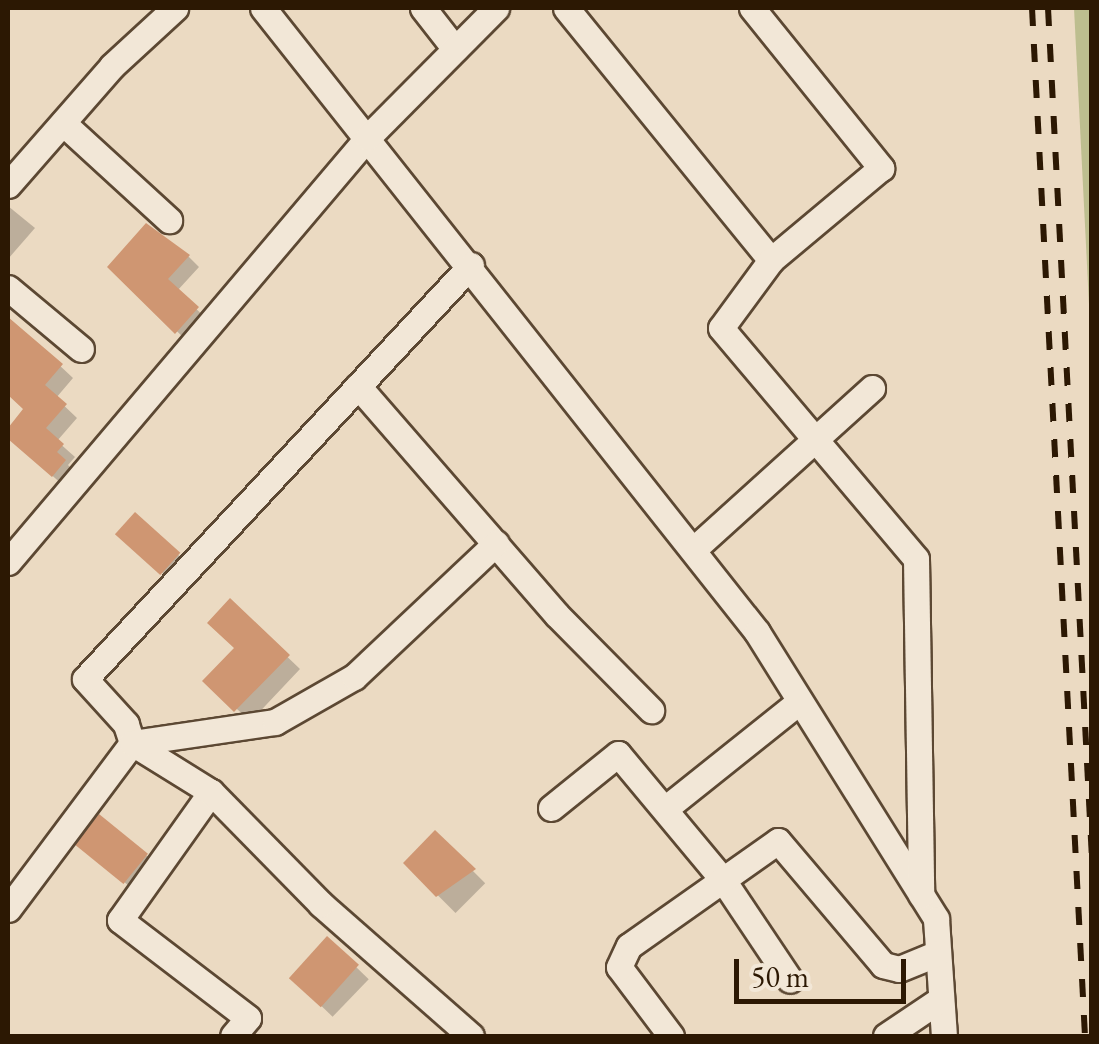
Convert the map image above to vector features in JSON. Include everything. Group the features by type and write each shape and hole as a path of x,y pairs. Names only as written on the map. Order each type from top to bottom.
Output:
{"street":[{"path":"8,185 63,122 175,8"},
{"path":"263,8 694,549 800,701 936,919 944,1036"},
{"path":"424,8 455,49"},
{"path":"8,562 368,137 496,8"},
{"path":"566,8 770,260"},
{"path":"752,8 881,168 770,260 721,328 916,558 921,895"},
{"path":"63,122 169,220"},
{"path":"461,1032 321,904 211,792 132,743 126,724 85,679 471,266"},
{"path":"8,288 81,349"},
{"path":"358,386 651,710"},
{"path":"694,549 872,388"},
{"path":"8,909 132,743 275,722 354,677 496,543"},
{"path":"666,808 800,701"},
{"path":"551,808 618,754 723,880 790,980"},
{"path":"211,792 120,920 248,1018 233,1036"},
{"path":"671,1036 620,967 629,946 778,841 785,843 882,965 899,969 938,953"},
{"path":"886,1036 941,999"}],"green space":[{"path":"1074,8 1091,8 1091,344"}],"building":[{"path":"146,223 190,255 168,279 199,307 175,334 107,267"},
{"path":"8,317 63,364 45,385 67,404 46,428 64,444 57,452 66,460 52,477 8,439 8,428 23,409 8,395"},
{"path":"135,512 180,553 160,575 115,534"},
{"path":"230,598 290,655 234,712 202,681 234,648 207,623"},
{"path":"99,814 148,854 123,884 74,844"},
{"path":"435,830 476,869 436,897 403,863"},
{"path":"327,936 359,965 321,1007 289,978"}],"railway":[{"path":"1032,8 1085,1036"},
{"path":"1048,8 1092,860"}]}
